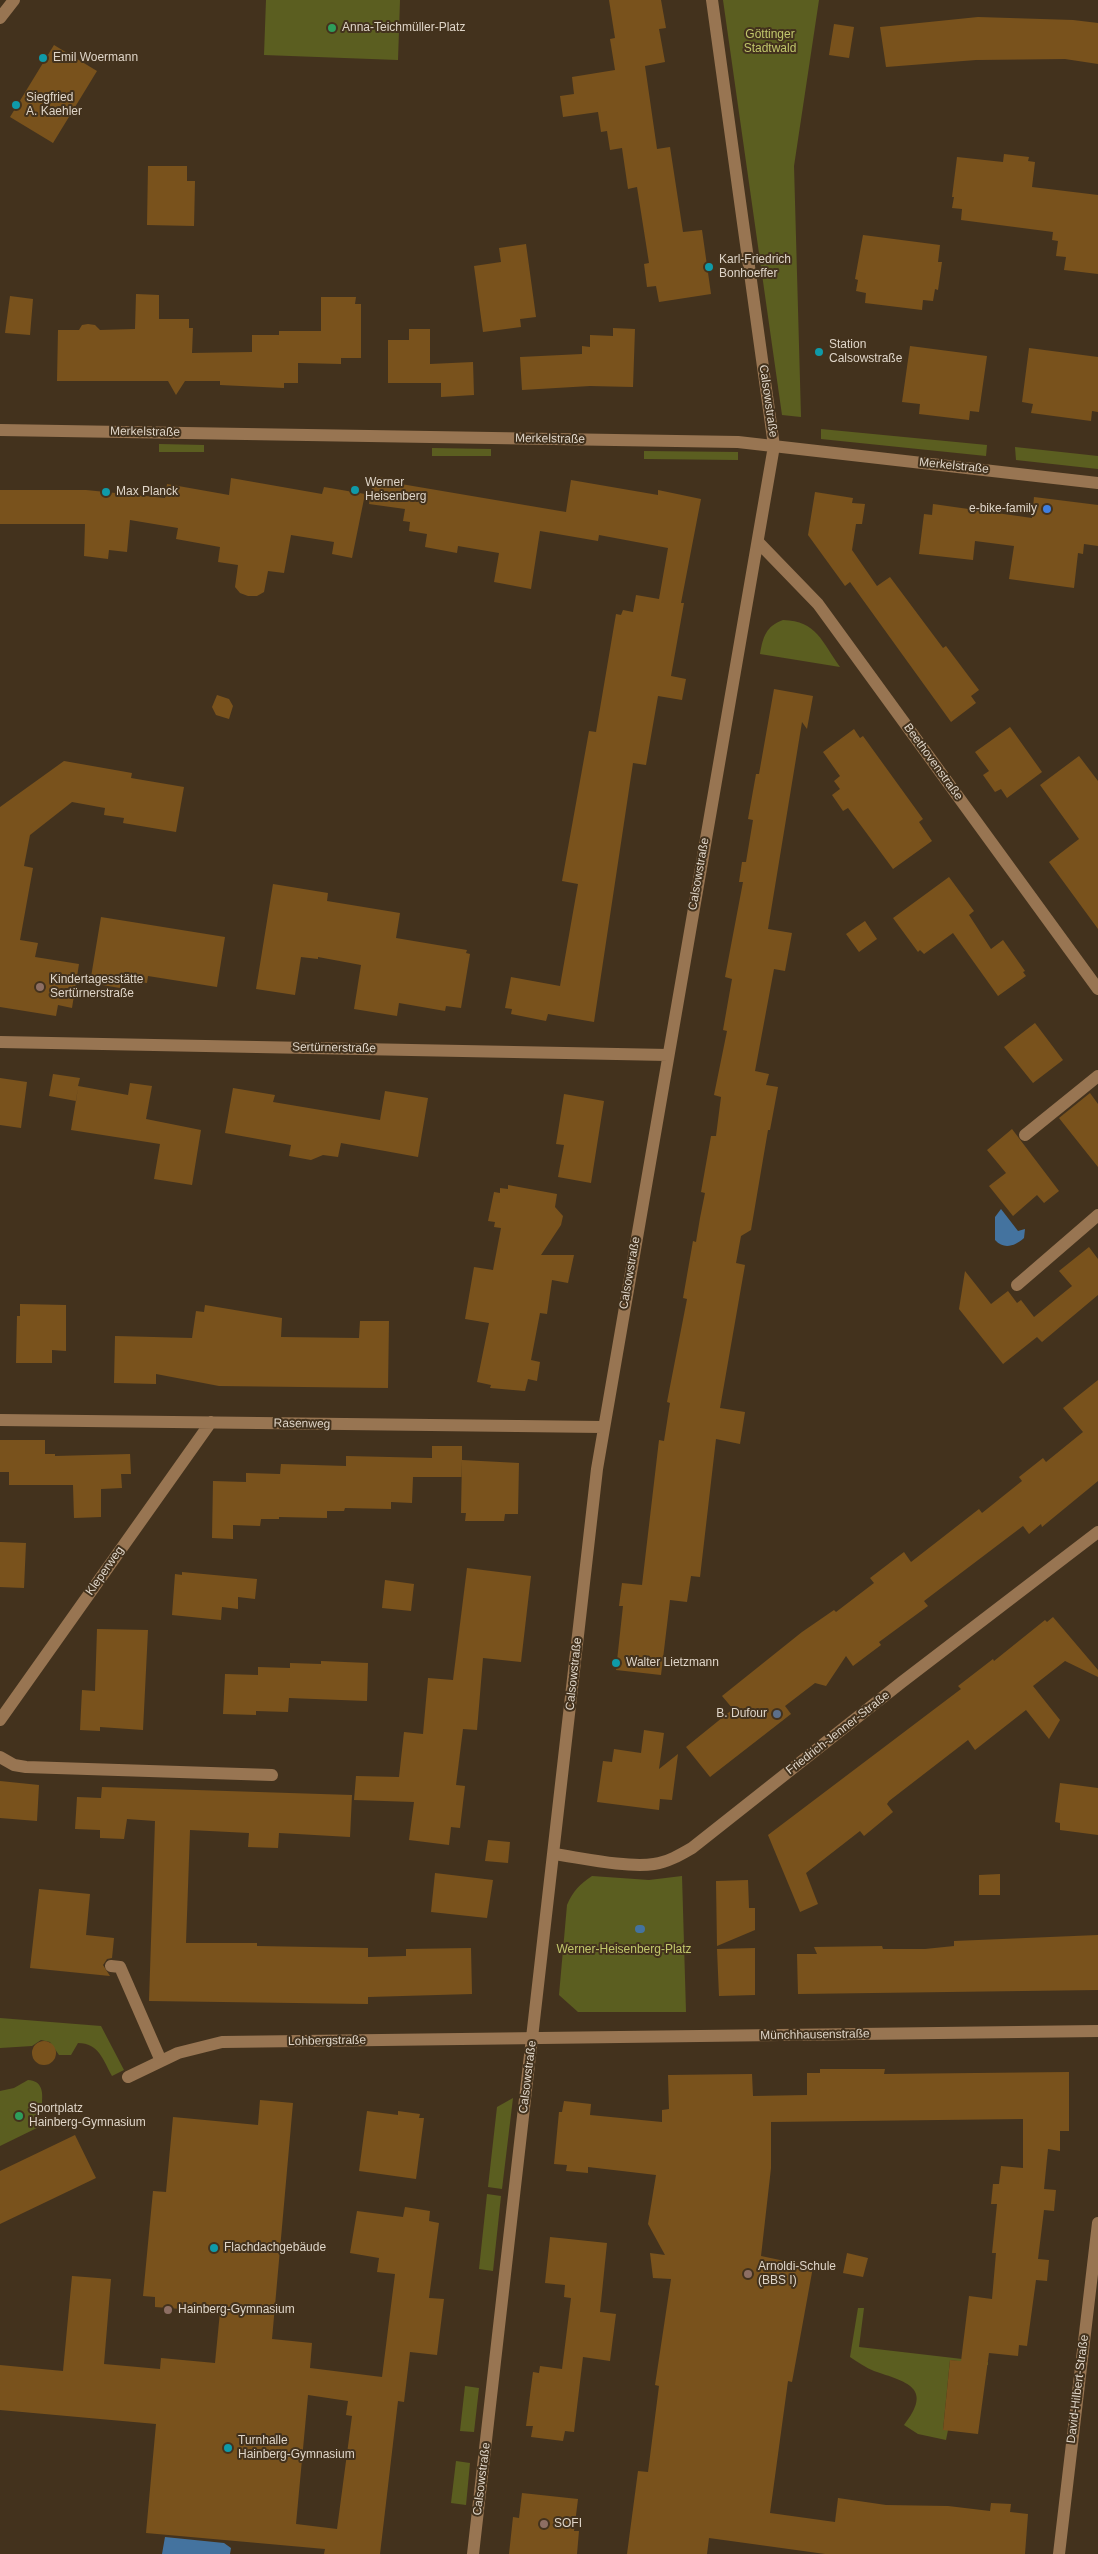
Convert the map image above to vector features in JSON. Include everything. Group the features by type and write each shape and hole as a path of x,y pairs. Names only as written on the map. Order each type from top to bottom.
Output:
{"street":[{"path":"0,18 14,0"},
{"name":"Calsowstraße","path":"474,2554 603,1427 774,446 712,0"},
{"name":"Merkelstraße","path":"0,430 738,442 1098,483"},
{"name":"Beethovenstraße","path":"758,542 818,604 1098,989"},
{"name":"Sertürnerstraße","path":"0,1042 668,1054"},
{"path":"1025,1135 1098,1076"},
{"path":"1017,1285 1098,1215"},
{"name":"Rasenweg","path":"0,1420 603,1427"},
{"name":"Kleperweg","path":"0,1720 211,1422"},
{"name":"Friedrich-Jenner-Straße","path":"554,1854 638,1865 654,1864 677,1858 1098,1532"},
{"path":"0,1757 14,1765 26,1767 272,1775"},
{"path":"111,1966 120,1967 161,2061"},
{"name":"Münchhausenstraße","path":"532,2039 1098,2031"},
{"name":"Lohbergstraße","path":"128,2077 178,2053 222,2042 532,2039"},
{"name":"David-Hilbert-Straße","path":"1059,2554 1092,2317 1098,2223"}],"green space":[{"name":"Anna-Teichmüller-Platz","path":"266,0 400,0 398,60 264,55"},
{"name":"Göttinger Stadtwald","path":"723,0 819,0 794,166 801,417 782,415"},
{"path":"821,429 987,445 986,456 821,439"},
{"path":"159,444 204,445 204,452 159,452"},
{"path":"1015,447 1098,456 1098,469 1016,460"},
{"path":"432,448 491,449 491,456 432,456"},
{"path":"644,451 738,452 738,460 644,459"},
{"path":"783,620 804,624 818,634 840,667 760,654 766,633 773,625"},
{"name":"Werner-Heisenberg-Platz","path":"592,1876 649,1880 682,1876 686,2012 578,2012 559,1995 567,1905 577,1888"},
{"path":"0,2018 101,2026 124,2070 112,2076 96,2049 85,2044 78,2043 71,2055 59,2055 50,2042 41,2040 32,2046 0,2048"},
{"name":"Sportplatz Hainberg-Gymnasium","path":"28,2080 36,2082 41,2087 42,2103 35,2108 43,2125 0,2146 0,2091 14,2088"},
{"path":"513,2098 502,2189 488,2187 497,2107"},
{"path":"487,2194 501,2196 493,2271 479,2269"},
{"path":"858,2308 864,2308 859,2347 988,2362 988,2365 950,2360 943,2430 948,2430 946,2440 918,2434 904,2425 913,2412 916,2402 916,2394 912,2388 896,2379 871,2370 850,2357"},
{"path":"465,2386 479,2388 474,2432 460,2431"},
{"path":"456,2461 470,2463 466,2505 451,2503"}],"water":[{"path":"1001,1209 1018,1231 1025,1229 1024,1238 1010,1246 1002,1245 995,1240 995,1217"},
{"path":"165,2537 224,2543 231,2548 230,2554 162,2554"}],"building":[{"path":"609,0 661,0 666,28 659,29 665,62 645,66 657,149 670,147 683,232 702,230 711,294 659,302 656,286 647,287 644,264 649,263 637,187 628,189 622,148 610,150 607,131 601,132 598,112 563,117 560,96 574,94 572,77 615,70 610,39 615,38"},
{"path":"978,17 1073,20 1098,23 1098,64 1065,59 976,60 886,67 880,27"},
{"path":"834,24 854,27 849,58 829,55"},
{"path":"54,45 97,71 53,143 10,117"},
{"path":"1004,154 1029,157 1028,161 1035,162 1032,187 1098,195 1098,274 1064,270 1066,257 1056,256 1058,241 1052,240 1053,232 961,220 962,209 952,208 957,157 1003,162"},
{"path":"148,166 187,166 187,181 195,181 194,226 147,225"},
{"path":"863,235 940,245 938,262 942,262 938,290 935,289 933,301 923,300 922,310 865,303 866,293 856,291 858,280 855,279"},
{"path":"526,244 536,317 520,319 521,327 483,332 474,266 501,262 499,248"},
{"path":"136,294 159,295 159,319 189,319 189,328 193,328 192,353 252,352 252,335 279,335 279,331 321,331 321,297 356,297 355,304 361,304 361,358 341,358 341,364 298,363 298,383 284,383 284,388 220,385 220,381 185,381 176,395 168,381 57,381 58,330 79,330 82,325 88,324 95,325 100,330 135,329"},
{"path":"10,296 33,299 30,335 5,333"},
{"path":"613,328 635,329 633,387 590,386 522,390 520,357 582,354 582,346 590,347 590,335 613,336"},
{"path":"409,329 430,329 430,364 473,362 474,395 441,397 441,383 388,383 388,340 409,340"},
{"path":"910,346 987,356 979,412 970,411 969,420 919,414 920,404 902,402"},
{"path":"1029,348 1098,357 1098,412 1092,411 1091,421 1031,413 1033,404 1022,402"},
{"path":"374,476 402,481 401,484 566,512 571,480 658,495 658,490 701,499 681,603 684,603 671,676 686,679 682,700 658,696 646,765 633,763 594,1022 548,1014 546,1021 511,1014 512,1009 505,1008 511,977 560,986 578,884 562,881 589,731 596,732 616,614 621,615 623,610 633,612 636,595 659,599 668,548 599,535 598,541 540,531 531,589 494,582 499,553 458,546 457,553 425,547 427,534 409,531 410,522 403,521 405,509 369,504"},
{"path":"231,478 322,494 324,487 365,494 352,558 332,554 334,542 291,535 284,573 268,571 264,592 257,596 248,596 240,593 235,587 238,565 218,562 220,547 176,539 178,528 130,520 127,552 109,550 108,559 84,556 85,524 0,524 0,490 86,490 165,498 167,484 229,495"},
{"path":"815,492 853,498 852,503 865,504 862,524 856,524 852,550 877,586 890,577 943,648 946,646 979,690 971,696 976,703 951,722 850,582 845,586 808,535"},
{"path":"1034,497 1098,505 1098,546 1084,544 1083,554 1078,553 1074,588 1009,579 1014,546 975,541 973,560 919,554 924,514 932,515 933,504 1032,518"},
{"path":"774,689 813,696 807,729 802,722 768,929 792,933 785,971 774,969 755,1071 769,1074 766,1085 778,1087 770,1130 768,1130 751,1230 741,1236 736,1263 745,1265 720,1408 745,1412 740,1444 716,1439 700,1577 691,1576 687,1602 670,1600 661,1675 616,1670 623,1606 619,1606 622,1583 642,1585 659,1440 664,1441 670,1403 667,1402 687,1299 683,1298 693,1241 696,1242 705,1193 701,1192 711,1136 716,1136 721,1097 714,1095 727,1031 723,1030 732,979 725,977 743,882 739,882 742,862 746,862 753,820 748,819 756,774 759,774"},
{"path":"217,695 229,699 233,706 229,719 216,715 212,707"},
{"path":"1010,727 1042,772 1007,798 1001,789 995,792 983,775 989,771 975,752"},
{"path":"854,729 860,738 863,736 923,819 919,822 932,841 893,869 848,808 843,811 832,795 840,789 834,781 840,776 823,752"},
{"path":"1079,756 1098,781 1098,929 1049,862 1079,839 1040,785"},
{"path":"64,761 132,773 131,778 184,787 176,832 123,823 124,818 104,815 105,808 72,802 30,835 24,866 33,868 20,940 38,943 35,957 79,964 72,1008 58,1005 56,1016 0,1007 0,807"},
{"path":"949,877 974,911 969,915 991,949 1003,940 1025,971 1023,972 1026,976 998,996 953,933 924,954 920,950 918,952 893,918"},
{"path":"273,884 328,893 327,901 400,913 396,938 467,950 466,953 470,954 461,1008 446,1006 445,1011 399,1003 397,1016 354,1009 361,965 318,957 318,959 301,957 295,995 256,989"},
{"path":"101,917 225,937 217,987 148,976 147,983 121,979 120,988 90,983"},
{"path":"865,921 877,939 859,952 846,934"},
{"path":"1035,1023 1063,1060 1033,1083 1004,1047"},
{"path":"53,1074 80,1078 78,1086 128,1095 130,1083 152,1086 146,1119 201,1130 192,1185 154,1179 160,1144 71,1130 76,1101 49,1096"},
{"path":"0,1078 27,1082 21,1128 0,1125"},
{"path":"233,1088 275,1095 273,1102 380,1120 385,1091 428,1098 418,1157 341,1143 338,1157 323,1155 311,1160 289,1156 291,1145 225,1133"},
{"path":"1090,1093 1098,1104 1098,1167 1059,1118"},
{"path":"564,1094 604,1101 591,1183 558,1177 564,1145 556,1144"},
{"path":"1012,1129 1059,1191 1044,1203 1037,1195 1013,1216 989,1186 1006,1173 987,1150"},
{"path":"508,1185 557,1194 555,1207 563,1216 561,1225 541,1255 574,1255 568,1283 552,1280 547,1314 540,1313 531,1360 540,1362 537,1381 528,1379 525,1391 490,1388 491,1385 477,1382 489,1323 465,1319 474,1267 493,1270 501,1228 494,1227 495,1222 488,1221 494,1192 500,1193 500,1188 508,1189"},
{"path":"1089,1247 1098,1259 1098,1295 1042,1342 1037,1337 1003,1364 959,1309 965,1271 991,1304 1008,1291 1017,1303 1021,1300 1034,1317 1072,1286 1059,1271"},
{"path":"20,1304 66,1305 66,1351 52,1350 52,1363 16,1363 17,1316 20,1316"},
{"path":"205,1305 282,1318 281,1337 359,1338 360,1321 389,1321 388,1388 219,1386 156,1374 156,1384 114,1383 115,1336 192,1338 196,1311 204,1312"},
{"path":"1098,1380 1098,1481 1042,1527 1041,1524 1029,1534 1023,1526 924,1601 928,1606 879,1642 881,1645 853,1666 846,1656 826,1686 815,1683 785,1706 791,1714 710,1777 686,1747 733,1709 722,1696 802,1632 834,1610 836,1612 874,1583 870,1578 904,1552 911,1562 979,1509 982,1513 1022,1481 1019,1477 1043,1458 1046,1462 1083,1432 1063,1408"},
{"path":"0,1440 45,1440 45,1454 55,1454 55,1456 130,1454 131,1474 121,1474 122,1488 101,1489 101,1517 74,1518 73,1485 9,1485 9,1472 0,1472"},
{"path":"432,1446 462,1446 462,1477 413,1477 412,1503 391,1502 391,1509 345,1508 344,1511 327,1511 327,1518 279,1517 279,1519 261,1519 260,1526 233,1525 233,1539 212,1538 213,1481 246,1482 246,1473 280,1474 281,1464 346,1466 346,1456 432,1458"},
{"path":"462,1460 519,1463 518,1514 505,1514 504,1521 465,1521 466,1513 461,1513"},
{"path":"0,1542 26,1543 24,1588 0,1587"},
{"path":"467,1568 531,1576 521,1662 483,1658 477,1730 463,1729 456,1785 465,1786 460,1828 451,1827 449,1845 409,1840 414,1802 354,1800 356,1776 399,1777 404,1732 423,1734 428,1678 453,1680"},
{"path":"182,1572 257,1579 255,1599 238,1597 238,1609 222,1607 221,1620 172,1615 175,1574 182,1575"},
{"path":"385,1580 414,1584 411,1611 382,1608"},
{"path":"1053,1617 1098,1670 1098,1677 1065,1661 1033,1686 1060,1720 1049,1739 1026,1710 975,1750 968,1740 889,1801 887,1804 893,1812 864,1836 860,1831 806,1873 818,1904 800,1912 768,1835 961,1689 958,1686 993,1659 994,1661 1045,1620 1047,1622"},
{"path":"97,1629 148,1630 143,1730 100,1727 100,1731 80,1730 82,1690 95,1691"},
{"path":"321,1661 368,1663 367,1701 289,1698 288,1712 256,1711 256,1715 223,1714 225,1674 258,1675 258,1667 290,1668 290,1663 321,1664"},
{"path":"644,1730 664,1733 659,1769 678,1754 672,1800 660,1799 659,1810 597,1802 603,1761 612,1762 614,1749 641,1753"},
{"path":"0,1781 39,1785 37,1821 0,1818"},
{"path":"1060,1783 1098,1788 1098,1835 1060,1830 1060,1823 1055,1822"},
{"path":"102,1787 352,1795 350,1837 279,1833 278,1848 248,1847 249,1833 190,1830 186,1943 257,1943 257,1946 368,1948 368,1957 406,1956 406,1949 471,1948 472,1994 368,1997 368,2004 149,2001 155,1821 127,1819 124,1839 100,1838 100,1830 75,1829 77,1797 101,1798"},
{"path":"488,1840 510,1842 508,1863 485,1861"},
{"path":"435,1873 493,1880 487,1918 431,1912"},
{"path":"1000,1874 1000,1895 979,1895 979,1875"},
{"path":"748,1880 749,1908 755,1908 755,1930 717,1946 716,1881"},
{"path":"39,1889 90,1894 86,1935 114,1938 112,1958 107,1959 103,1965 110,1976 30,1968"},
{"path":"1098,1935 1098,1990 798,1994 797,1954 817,1954 814,1947 882,1946 883,1949 925,1949 954,1946 954,1941"},
{"path":"755,1948 755,1995 719,1996 717,1949"},
{"path":"44,2041 53,2044 56,2053 53,2062 44,2065 35,2062 32,2053 35,2044"},
{"path":"820,2069 885,2069 884,2074 1069,2072 1069,2131 1060,2131 1060,2151 1048,2149 1044,2189 1056,2190 1054,2211 1044,2210 1038,2259 1049,2260 1047,2281 1036,2280 1027,2346 1019,2345 1018,2356 989,2353 978,2434 943,2430 950,2360 961,2361 969,2296 992,2299 996,2253 992,2253 997,2204 991,2204 993,2184 999,2184 1001,2166 1023,2168 1023,2119 771,2122 771,2168 761,2256 813,2267 792,2382 788,2381 770,2513 835,2522 838,2498 886,2505 948,2506 990,2511 991,2503 1011,2504 1010,2512 1028,2514 1025,2554 825,2554 709,2538 707,2554 627,2554 638,2471 648,2472 659,2386 655,2385 671,2279 653,2278 650,2253 665,2255 648,2224 656,2175 588,2167 588,2173 566,2171 567,2165 554,2164 559,2112 562,2112 564,2101 591,2104 590,2115 662,2122 662,2110 669,2109 668,2075 752,2074 753,2096 807,2095 807,2073 820,2073"},
{"path":"260,2100 293,2103 272,2339 312,2343 310,2368 382,2377 395,2274 377,2272 379,2258 350,2253 357,2211 403,2217 405,2207 430,2211 429,2221 439,2223 429,2298 444,2299 437,2355 410,2352 404,2402 398,2401 380,2554 324,2554 325,2549 146,2533 156,2424 0,2410 0,2365 63,2371 72,2276 111,2279 104,2364 160,2369 161,2358 215,2363 220,2312 155,2307 155,2297 143,2296 153,2191 166,2192 173,2117 258,2125","holes":["308,2395 348,2401 346,2415 352,2416 337,2529 296,2524"]},
{"path":"367,2111 398,2115 398,2111 420,2114 419,2118 424,2118 416,2179 359,2171"},
{"path":"75,2135 96,2178 0,2224 0,2171"},
{"path":"550,2237 607,2243 600,2312 616,2314 610,2361 583,2357 574,2432 565,2431 563,2441 531,2437 533,2426 526,2426 533,2372 539,2373 540,2366 562,2369 571,2298 564,2297 565,2285 545,2283"},
{"path":"847,2253 868,2258 863,2277 843,2273"},
{"name":"SOFI","path":"522,2493 578,2499 574,2531 579,2531 577,2554 509,2554 513,2517 519,2518"}],"place":[{"name":"Anna-Teichmüller-Platz","path":"332,28"},
{"name":"Emil Woermann","path":"43,58"},
{"name":"Siegfried A. Kaehler","path":"16,105"},
{"name":"Karl-Friedrich Bonhoeffer","path":"709,267"},
{"name":"Station Calsowstraße","path":"819,352"},
{"name":"Werner Heisenberg","path":"355,490"},
{"name":"Max Planck","path":"106,492"},
{"name":"e-bike-family","path":"1047,509"},
{"name":"Kindertagesstätte Sertürnerstraße","path":"40,987"},
{"name":"Walter Lietzmann","path":"616,1663"},
{"name":"B. Dufour","path":"777,1714"},
{"name":"Sportplatz Hainberg-Gymnasium","path":"19,2116"},
{"name":"Flachdachgebäude","path":"214,2248"},
{"name":"Arnoldi-Schule (BBS I)","path":"748,2274"},
{"name":"Hainberg-Gymnasium","path":"168,2310"},
{"name":"Turnhalle Hainberg-Gymnasium","path":"228,2448"},
{"name":"SOFI","path":"544,2524"}]}
